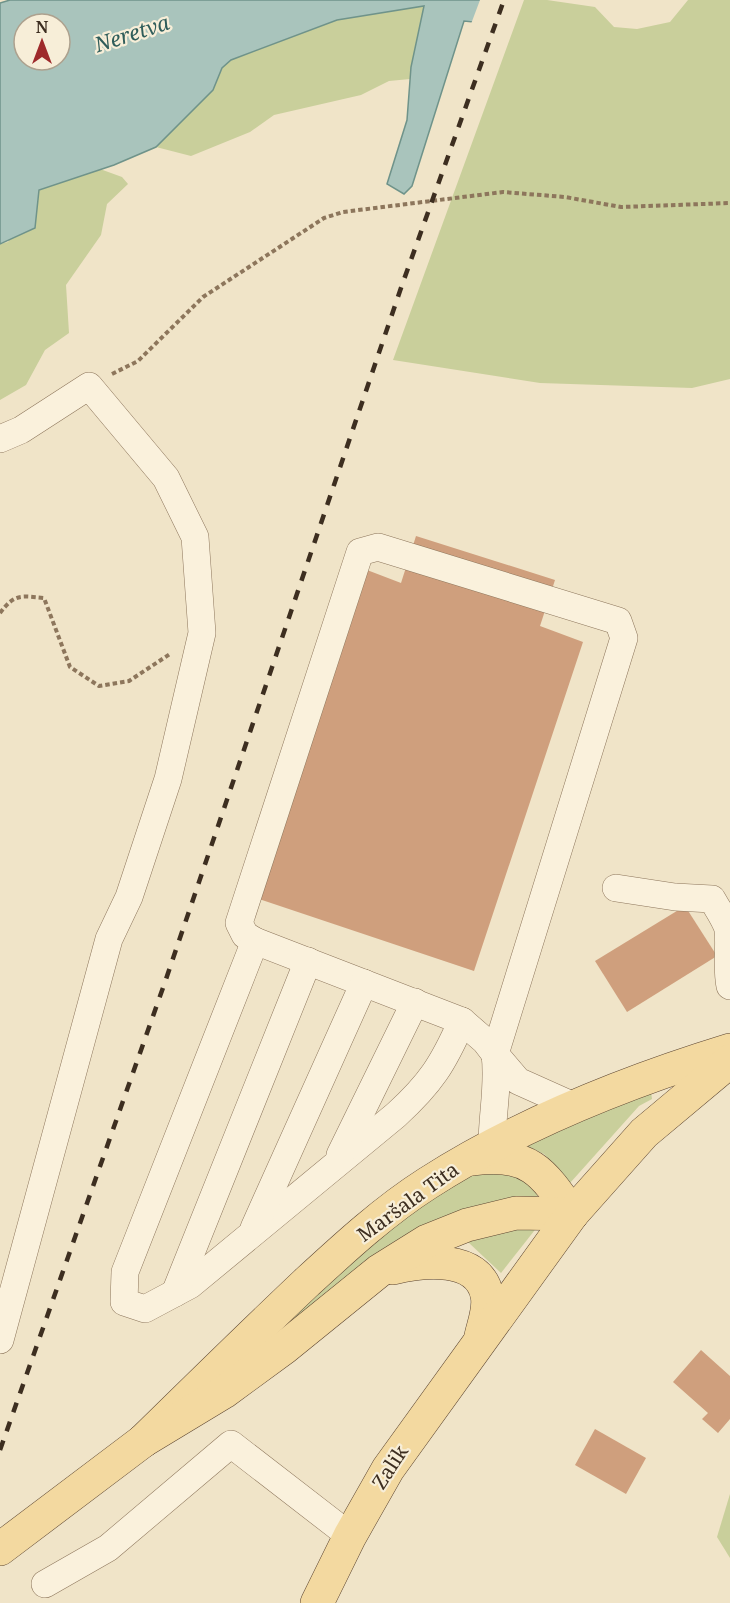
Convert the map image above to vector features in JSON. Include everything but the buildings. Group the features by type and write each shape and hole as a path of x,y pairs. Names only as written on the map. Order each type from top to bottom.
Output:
{"main road":[{"name":"Maršala Tita","path":"143,1441 336,1256 411,1195 479,1153 576,1107 689,1063 730,1050"},
{"name":"Zalik","path":"317,1603 350,1536 388,1469 572,1214 645,1133 730,1061"},
{"path":"479,1153 524,1161 546,1179 572,1214"},
{"name":"Maršala Tita","path":"0,1549 143,1441 224,1392 284,1348 379,1271 428,1241 467,1225 516,1213 572,1214"},
{"path":"379,1271 413,1264 434,1263 456,1265 472,1271 484,1283 488,1296 488,1311 480,1341"}],"lane":[{"path":"0,439 21,430 89,386 166,478 195,537 202,633 168,779 129,897 109,939 0,1340"},
{"path":"479,1153 492,1122 498,1075 495,1054 624,638 618,621 378,547 360,552 239,923 245,935 255,941 462,1021 485,1041 495,1054 518,1081 576,1107"},
{"path":"616,888 675,897 712,899 728,929 730,951 727,970 730,986"},
{"path":"255,941 125,1272 124,1302 145,1309 190,1285 336,1164 419,1094 443,1063 462,1021"},
{"path":"175,1293 308,961"},
{"path":"252,1233 364,983"},
{"path":"336,1164 415,1002"},
{"path":"45,1584 108,1548 231,1444 350,1536"}],"path":[{"path":"89,386 138,361 203,297 324,218 343,212 503,192 565,197 621,207 730,203"},
{"path":"0,613 8,602 19,596 44,598 70,667 99,686 129,681 202,633"}],"green space":[{"path":"524,0 547,0 595,7 614,27 637,29 670,22 688,0 730,0 730,379 692,388 540,383 393,360"},
{"path":"425,6 410,79 389,81 361,95 274,115 250,132 191,156 156,147 213,90 222,67 231,60 337,20"},
{"path":"100,169 122,177 128,184 107,204 101,235 66,285 69,333 45,350 26,385 0,400 0,244 8,242 38,190"},
{"path":"651,1092 652,1099 639,1106 570,1183 544,1154 526,1146 540,1134"},
{"path":"512,1169 534,1187 538,1198 368,1266 287,1324 287,1316 394,1220 466,1176"},
{"path":"538,1226 501,1273 468,1242 482,1233"},
{"path":"730,1494 730,1558 717,1537"}],"water":[{"name":"Neretva","path":"10,0 482,0 483,23 464,21 412,186 404,194 387,184 407,120 411,67 424,6 337,20 231,60 222,68 213,90 156,147 114,165 39,190 35,228 0,244 0,3"}],"pier":[{"path":"480,0 485,0 486,23 483,26 471,24"}],"railway":[{"path":"0,1450 165,982 402,285 504,0"}]}
